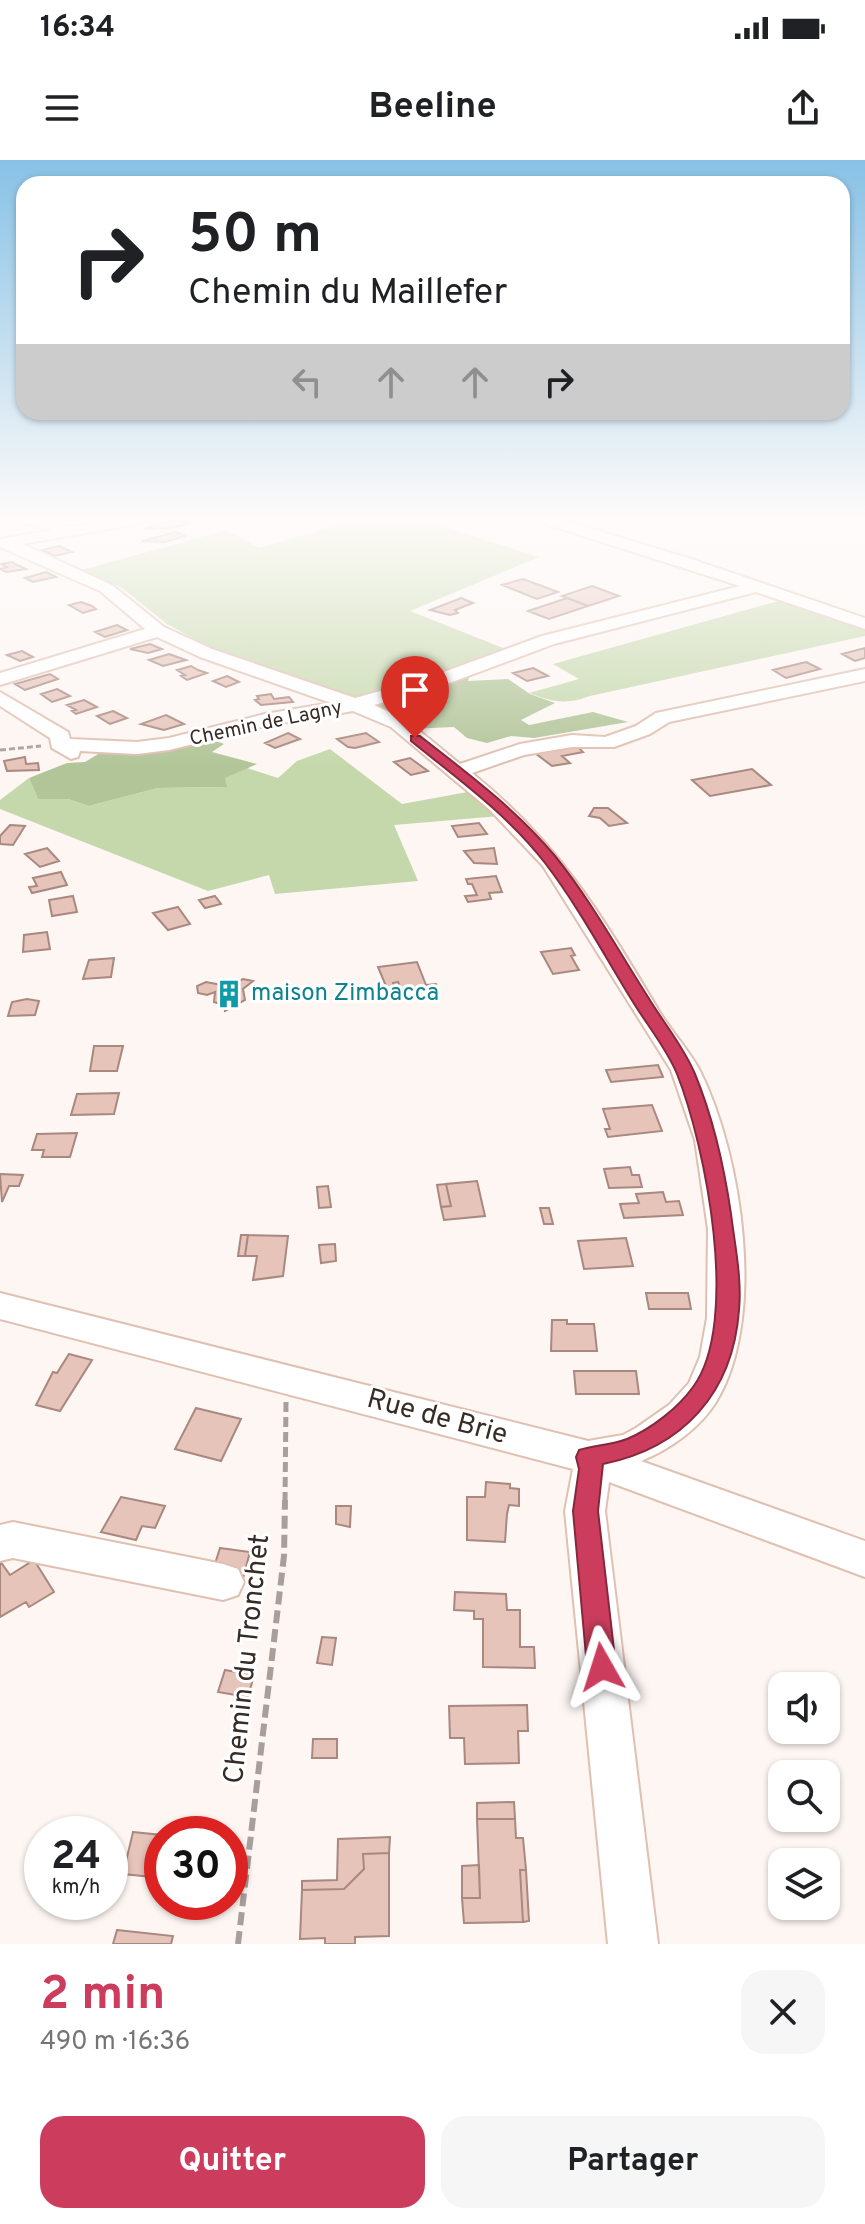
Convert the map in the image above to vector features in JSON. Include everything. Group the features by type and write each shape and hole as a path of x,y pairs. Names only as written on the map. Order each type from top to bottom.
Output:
{"street":[{"path":"121,600 158,631 206,653 384,715 398,723 500,807 549,859 592,920 685,1071 713,1163 727,1262 728,1311 719,1352 705,1391 677,1420 632,1448 588,1457 592,1469 585,1511 633,1944"},
{"name":"Chemin de Lagny","path":"60,740 137,748 352,705 437,681 548,640 704,600"},
{"path":"795,600 865,624"},
{"path":"2,676 158,631"},
{"path":"456,772 520,750 572,741 607,743 643,730 663,717 865,675"},
{"path":"0,698 60,740 64,751 85,757"},
{"path":"60,740 95,732 120,736"},
{"name":"Rue de Brie","path":"0,1306 588,1457 703,1502 865,1559"},
{"path":"0,1543 13,1540 223,1582"}],"path":[{"path":"0,750 60,740"},
{"name":"Chemin du Tronchet","path":"238,1944 284,1556 287,1378"}],"green space":[{"path":"137,600 436,600 410,611 508,650 359,697 240,659 167,624"},
{"path":"781,600 865,627 865,636 573,701 552,700 529,693 579,679 553,664"},
{"path":"483,666 490,669 469,677 468,681 508,679 530,694 555,703 521,720 529,725 593,712 628,722 534,738 511,736 487,743 467,738 454,727 410,729 368,706"},
{"path":"212,739 224,744 212,752 257,764 225,778 227,787 158,788 89,806 68,799 38,799 29,778 67,763 85,762 103,751 165,752"},
{"path":"330,749 402,804 473,791 500,816 394,825 418,881 275,894 269,875 208,891 0,809 0,800 29,778 38,799 68,799 89,806 158,788 226,787 224,778 247,768 278,778 297,761"}],"building":[{"path":"455,600 473,603 450,615 430,610"},
{"path":"560,600 573,600 588,606 549,619 528,611"},
{"path":"573,600 606,600 588,606"},
{"path":"81,602 96,609 83,613 69,605"},
{"path":"117,625 127,630 105,637 95,632"},
{"path":"150,644 162,649 148,653 130,649"},
{"path":"865,648 865,658 855,661 842,654"},
{"path":"22,651 33,657 20,661 7,655"},
{"path":"169,654 186,660 163,666 149,660"},
{"path":"806,662 820,669 786,678 773,670"},
{"path":"191,666 207,673 187,680 177,670"},
{"path":"533,668 548,676 527,681 513,673"},
{"path":"50,674 58,679 25,690 15,684"},
{"path":"227,676 239,682 226,687 213,681"},
{"path":"57,689 70,696 52,702 41,694"},
{"path":"271,694 274,699 289,697 293,702 261,705 255,700 259,699 257,696"},
{"path":"84,700 97,707 76,714 72,711 76,710 67,705"},
{"path":"113,711 127,718 110,724 97,716"},
{"path":"166,715 184,724 164,730 141,724"},
{"path":"288,733 300,739 275,748 265,743"},
{"path":"366,733 379,742 355,748 337,739"},
{"path":"576,745 583,752 562,756 570,763 552,766 535,753"},
{"path":"25,757 26,764 38,763 39,770 7,771 4,761"},
{"path":"410,758 428,771 411,775 394,762"},
{"path":"752,769 771,785 710,796 692,780"},
{"path":"594,808 608,808 627,823 609,826 600,818 589,816"},
{"path":"479,823 487,834 458,837 452,826"},
{"path":"10,825 25,826 13,845 0,844 0,836"},
{"path":"47,848 59,861 40,867 25,854"},
{"path":"494,848 497,864 474,863 464,851"},
{"path":"61,872 67,885 32,893 29,887 37,886 33,878"},
{"path":"496,876 502,892 489,893 491,899 468,902 465,896 477,895 466,879"},
{"path":"73,896 77,912 52,916 49,900"},
{"path":"215,896 221,904 205,908 199,900"},
{"path":"178,907 190,924 168,930 153,913"},
{"path":"47,932 50,949 23,952 24,935"},
{"path":"571,948 575,955 571,956 579,970 553,974 541,952"},
{"path":"114,958 111,977 83,979 89,960"},
{"path":"417,962 426,985 436,984 438,990 429,991 426,986 401,989 398,982 393,983 396,990 388,991 378,967"},
{"name":"maison Zimbacca","path":"243,979 253,981 243,989 245,1000 225,1011 224,1005 214,1002 215,992 207,995 198,993 197,986 206,982 227,986"},
{"path":"27,999 39,1001 35,1015 8,1016 12,1002"},
{"path":"94,1046 123,1046 117,1071 90,1071"},
{"path":"658,1065 663,1077 611,1082 606,1070"},
{"path":"119,1093 114,1114 71,1115 77,1094"},
{"path":"652,1105 662,1131 608,1137 605,1129 610,1129 603,1109"},
{"path":"77,1133 70,1157 42,1157 44,1150 32,1150 37,1134"},
{"path":"630,1167 632,1175 639,1175 642,1187 609,1188 604,1169"},
{"path":"0,1174 23,1175 19,1186 9,1186 2,1202"},
{"path":"477,1181 485,1216 444,1220 441,1207 451,1206 446,1184"},
{"path":"446,1184 451,1206 441,1207 437,1185"},
{"path":"328,1186 331,1207 319,1208 317,1187"},
{"path":"663,1192 666,1202 679,1201 683,1215 624,1218 620,1204 639,1203 636,1194"},
{"path":"540,1208 549,1208 553,1224 544,1224"},
{"path":"241,1235 248,1235 245,1256 238,1256"},
{"path":"248,1235 288,1236 283,1276 253,1280 257,1256 245,1256"},
{"path":"626,1238 633,1266 584,1269 578,1241"},
{"path":"335,1244 336,1261 321,1263 319,1245"},
{"path":"646,1293 688,1293 691,1309 649,1309"},
{"path":"552,1320 567,1320 567,1324 594,1324 597,1351 551,1351"},
{"path":"69,1354 92,1360 60,1411 36,1405 53,1372 57,1373"},
{"path":"574,1371 636,1371 639,1394 576,1394"},
{"path":"196,1408 241,1419 221,1461 175,1449"},
{"path":"486,1482 510,1484 510,1488 519,1489 519,1506 509,1505 505,1542 467,1540 467,1497 485,1497"},
{"path":"121,1497 165,1506 155,1528 142,1526 136,1540 101,1532"},
{"path":"336,1506 351,1506 350,1527 336,1524"},
{"path":"220,1548 250,1552 243,1578 212,1573"},
{"path":"34,1560 54,1592 29,1607 26,1602 0,1617 0,1561 10,1575"},
{"path":"455,1592 506,1594 507,1610 520,1610 520,1647 534,1647 535,1668 483,1667 483,1619 474,1619 474,1611 454,1610"},
{"path":"322,1637 336,1638 332,1665 317,1663"},
{"path":"225,1670 254,1675 248,1697 218,1692"},
{"path":"527,1705 528,1731 518,1731 519,1763 465,1764 464,1738 450,1738 449,1706"},
{"path":"313,1739 337,1739 337,1758 312,1758"},
{"path":"514,1802 515,1819 477,1819 477,1803"},
{"path":"477,1819 515,1819 516,1838 523,1838 526,1870 520,1870 523,1922 464,1923 462,1898 480,1898"},
{"path":"133,1832 144,1833 144,1876 128,1875 128,1853"},
{"path":"390,1837 389,1853 363,1854 364,1869 344,1889 302,1890 302,1881 337,1880 338,1839"},
{"path":"389,1853 389,1936 355,1937 355,1944 325,1944 325,1938 300,1939 302,1890 344,1889 364,1869 363,1854"},
{"path":"479,1865 480,1898 462,1898 462,1866"},
{"path":"520,1870 526,1870 529,1921 523,1922"},
{"path":"117,1930 173,1936 171,1944 113,1944"}],"place":[{"name":"maison Zimbacca","path":"229,994"}],"route":[{"path":"415,738 500,807 549,859 578,899 685,1071 713,1163 727,1262 728,1311 719,1352 705,1391 677,1420 632,1448 588,1457 592,1469 585,1511 602,1667"}]}
